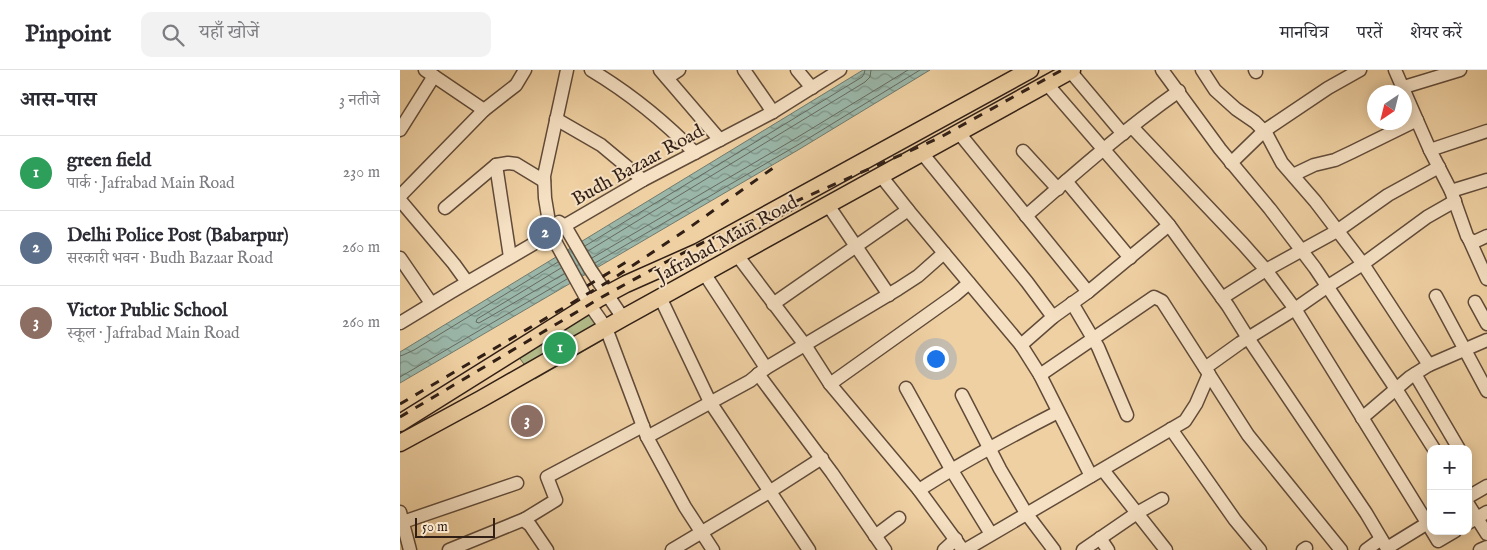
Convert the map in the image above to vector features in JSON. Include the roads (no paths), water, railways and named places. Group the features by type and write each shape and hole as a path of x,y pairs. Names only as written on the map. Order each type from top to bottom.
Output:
{"main road":[{"name":"Jafrabad Main Road","path":"400,423 607,294 698,252 1030,70"},
{"name":"Jafrabad Main Road","path":"400,443 481,400 660,297 1071,71"}],"street":[{"path":"400,196 484,110 516,85 525,70"},
{"path":"567,70 546,162 544,181 551,234 590,305 606,328 645,432 685,507 713,550"},
{"path":"591,70 617,86 649,110 672,129 695,153"},
{"path":"679,70 663,74 720,140"},
{"path":"744,70 773,112"},
{"path":"796,70 812,88"},
{"name":"Budh Bazaar Road","path":"400,323 644,180 773,112 840,70"},
{"path":"1162,70 1220,149 1270,209 1328,286 1431,445"},
{"path":"1202,70 1215,90 1264,131 1282,163 1315,201 1362,264 1429,365"},
{"path":"1232,163 1264,131 1328,88 1360,70"},
{"path":"1395,70 1403,85"},
{"path":"1409,85 1435,74 1460,70"},
{"path":"1071,71 1127,130 1243,244 1266,270 1295,309 1427,521"},
{"path":"400,130 430,73 484,110"},
{"path":"1048,84 1169,224 1222,298 1366,513 1385,546"},
{"path":"1026,216 1104,148 1149,112 1179,92"},
{"path":"1412,107 1430,150 1453,196 1487,279"},
{"path":"556,119 601,145 644,180"},
{"path":"1293,176 1314,165 1335,160 1417,120"},
{"path":"1430,150 1487,131"},
{"path":"958,133 1088,292"},
{"path":"1023,151 1062,185 1130,258"},
{"path":"922,153 1027,282 1052,317"},
{"path":"445,208 496,165 516,164 544,181"},
{"path":"496,165 510,258"},
{"path":"1222,298 1300,250 1337,231 1388,195 1439,167"},
{"path":"881,176 1021,345 1040,375 1058,412 1097,473 1137,513 1166,550"},
{"path":"944,550 961,546 991,534 1185,421 1196,404 1207,371 1248,338 1362,264 1453,196 1487,180"},
{"path":"400,200 448,256 467,282"},
{"path":"828,205 888,295"},
{"path":"773,304 908,210"},
{"path":"548,215 565,226 590,270 623,318"},
{"path":"1021,345 1052,317 1088,292 1169,224"},
{"path":"1469,239 1474,242 1487,236"},
{"path":"449,550 524,518 556,500 546,477 710,402 750,381 762,371 918,276 944,253"},
{"path":"737,255 805,345 830,384 919,490 961,546"},
{"path":"400,258 431,304"},
{"path":"704,273 762,371 885,550"},
{"path":"830,384 955,296 969,283"},
{"path":"1436,296 1487,391"},
{"path":"660,297 710,402 809,550"},
{"path":"1040,375 1154,297 1157,298 1162,301 1248,435 1341,550"},
{"path":"1475,302 1487,324"},
{"path":"1072,303 1093,339 1126,415"},
{"path":"1362,418 1396,389 1429,365 1487,340"},
{"path":"1415,374 1457,445"},
{"path":"906,388 951,469 991,534"},
{"path":"962,395 1000,469 1026,513 1054,550"},
{"path":"919,490 951,469 1058,412"},
{"path":"1171,429 1235,520 1260,550"},
{"path":"672,550 822,458"},
{"path":"410,550 401,517 517,483"},
{"path":"1472,495 1487,486"},
{"path":"1083,550 1137,513 1162,499"},
{"path":"524,518 547,550"},
{"path":"875,536 899,518"},
{"path":"1477,518 1487,534"},
{"path":"1366,550 1385,546 1427,527"},
{"path":"1435,535 1438,541 1448,535"},
{"path":"1100,538 1108,550"},
{"path":"1480,550 1487,547"}],"water":[{"path":"863,70 930,70 798,150 400,383 400,352"}],"railway":[{"path":"400,417 602,297 704,242 939,138 1062,70"},
{"path":"400,404 611,280 686,230 773,168"},
{"path":"587,286 628,261"}],"place":[{"name":"Delhi Police Post (Babarpur)","path":"545,233"},
{"name":"green field","path":"560,348"},
{"name":"Victor Public School","path":"527,421"}]}
